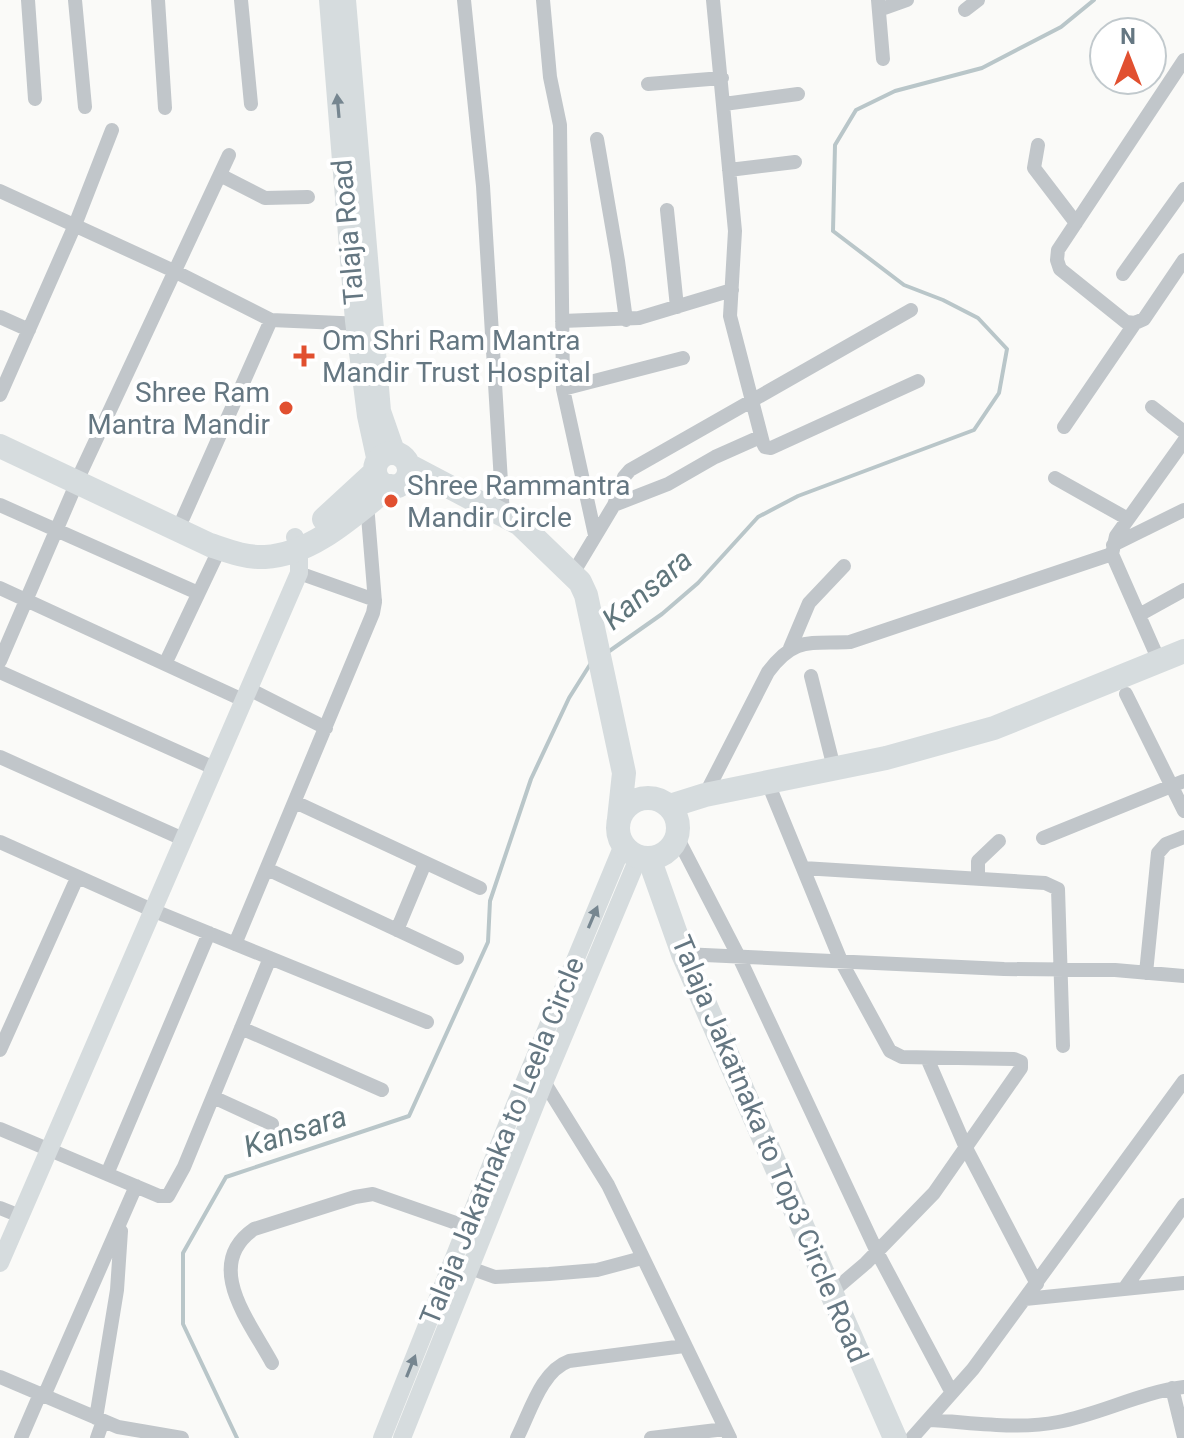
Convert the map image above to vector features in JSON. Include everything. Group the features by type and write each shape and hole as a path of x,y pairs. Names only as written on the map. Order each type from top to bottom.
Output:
{"highway":[{"path":"0,434 79,477 239,555 266,557 297,553 367,504 392,470"},
{"path":"0,446 183,518 217,535 248,545 297,553"},
{"path":"392,470 525,527 579,585 623,770 618,833 637,853 659,857 671,849 669,815 623,770"},
{"path":"392,470 524,541 545,548"},
{"path":"297,553 324,519 392,470"},
{"path":"619,819 626,808 637,800 669,815 953,752 1126,694 1172,665 1184,651"},
{"path":"669,815 705,795 886,758 994,728 1172,665"},
{"name":"Talaja Jakatnaka to Top3 Circle Road","path":"637,853 895,1438"}],"main road":[{"name":"Talaja Road","path":"329,0 365,324"},
{"name":"Talaja Road","path":"346,0 365,324 367,416 392,470"},
{"path":"0,1263 246,694 297,553"},
{"name":"Talaja Jakatnaka to Leela Circle","path":"382,1438 532,1064 637,853"},
{"name":"Talaja Jakatnaka to Leela Circle","path":"402,1438 637,853"}],"street":[{"path":"28,0 35,99"},
{"path":"75,0 85,107"},
{"path":"158,0 165,108"},
{"path":"241,0 251,104"},
{"path":"464,0 483,186 503,515"},
{"path":"543,0 550,77 560,125 563,389 595,535"},
{"path":"713,0 735,231 730,316 765,447 771,448 918,381"},
{"path":"883,59 879,5 907,0"},
{"path":"965,10 978,0"},
{"path":"1184,60 1058,250 1057,260 1060,269 1126,322 1135,323 1144,319 1184,260"},
{"path":"648,84 722,78"},
{"path":"724,104 798,94"},
{"path":"0,395 75,225 112,130"},
{"path":"597,139 626,320"},
{"path":"1038,145 1034,168 1076,223"},
{"path":"0,661 79,477 229,155"},
{"path":"729,170 795,162"},
{"path":"220,175 265,198 308,197"},
{"path":"1123,274 1184,189"},
{"path":"0,191 174,271 271,320 365,324"},
{"path":"667,210 677,307"},
{"path":"562,321 626,320 732,290"},
{"path":"579,585 595,535 614,505 624,477 630,470 911,310"},
{"path":"0,317 29,330"},
{"path":"183,518 271,320"},
{"path":"1064,427 1135,323"},
{"path":"563,389 683,358"},
{"path":"1152,407 1184,432"},
{"path":"614,505 668,484 715,457 760,437"},
{"path":"1172,665 1139,615 1113,549 1128,519 1184,441"},
{"path":"1055,478 1128,519"},
{"path":"235,944 373,613 375,600 367,504"},
{"path":"0,505 198,593"},
{"path":"705,795 768,672 790,648 806,643 850,642 1113,549 1184,510"},
{"path":"165,664 220,548"},
{"path":"297,553 375,600"},
{"path":"790,648 809,603 844,566"},
{"path":"0,588 165,664 326,728"},
{"path":"1139,615 1184,590"},
{"path":"0,672 214,768"},
{"path":"811,676 834,768"},
{"path":"1126,694 1178,783 1184,811"},
{"path":"0,757 183,839"},
{"path":"1043,838 1178,783"},
{"path":"772,793 841,961 890,1051 902,1057 1014,1059 1021,1062 1021,1068 934,1193 877,1252 832,1292"},
{"path":"295,802 480,888"},
{"path":"669,815 877,1252 952,1393"},
{"path":"1146,973 1158,853 1166,844 1184,837"},
{"path":"978,879 978,861 999,841"},
{"path":"2,847 427,1022"},
{"path":"397,930 425,863"},
{"path":"803,868 1045,883 1058,889 1063,1046"},
{"path":"267,869 457,958"},
{"path":"0,1050 77,878"},
{"path":"107,1174 209,933"},
{"path":"683,954 1184,976"},
{"path":"0,1129 159,1196 172,1193 270,958"},
{"path":"241,1028 382,1090"},
{"path":"927,1058 966,1148 1037,1284"},
{"path":"532,1064 608,1185 727,1434 651,1438"},
{"path":"912,1438 952,1393 1037,1284 1184,1081"},
{"path":"213,1097 272,1124"},
{"path":"21,1438 136,1186"},
{"path":"272,1363 233,1290 229,1272 232,1252 240,1238 254,1229 373,1194 484,1232"},
{"path":"1124,1289 1184,1205"},
{"path":"0,1208 20,1216"},
{"path":"97,1438 117,1290 122,1219"},
{"path":"470,1268 495,1277 549,1274 597,1270 642,1258"},
{"path":"1025,1299 1184,1283"},
{"path":"517,1438 549,1374 559,1365 569,1361 684,1346"},
{"path":"0,1377 129,1430 182,1438"},
{"path":"928,1420 1052,1431 1178,1388 1183,1437"}],"waterway":[{"name":"Kansara","path":"608,652 662,614 698,583 758,517 798,496 974,430 999,393 1007,349 978,318 904,285 833,231 835,145 856,110 895,91 982,68 1061,27 1094,0"},
{"name":"Kansara","path":"237,1438 183,1324 183,1253 226,1177 409,1116 488,942 490,901 531,779 569,698 591,663"}],"place":[{"name":"Om Shri Ram Mantra Mandir Trust Hospital","path":"304,356"},
{"name":"Shree Ram Mantra Mandir","path":"286,408"},
{"name":"Shree Rammantra Mandir Circle","path":"391,501"}]}
